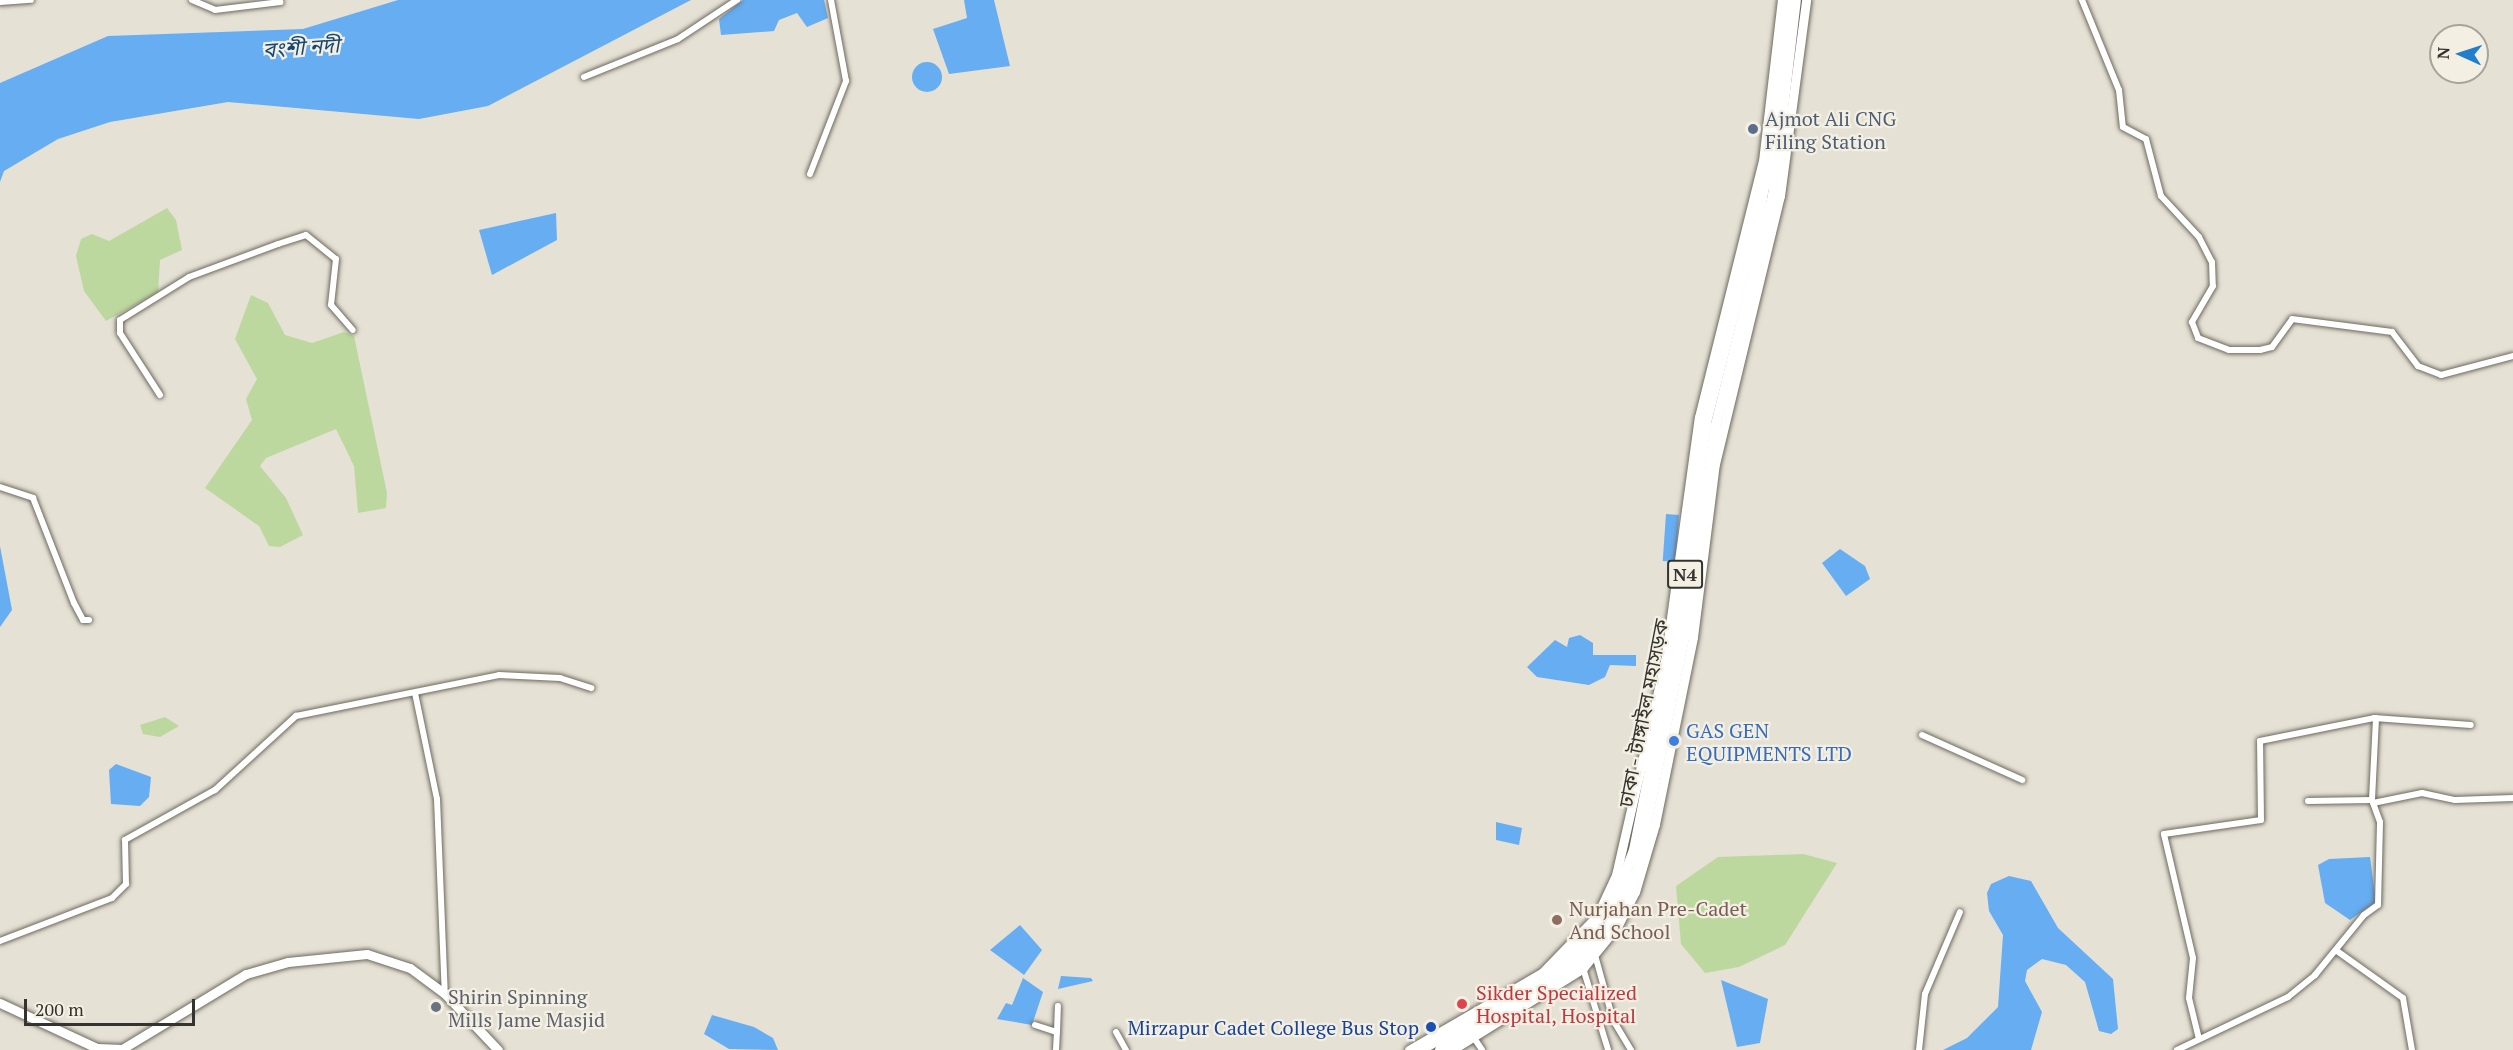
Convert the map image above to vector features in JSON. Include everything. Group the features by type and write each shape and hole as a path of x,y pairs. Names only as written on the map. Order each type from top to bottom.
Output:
{"highway":[{"name":"ঢাকা - টাঙ্গাইল মহাসড়ক","path":"1420,1050 1554,973 1586,941 1617,895 1649,783 1706,423 1756,209 1776,105 1788,0"},
{"name":"ঢাকা - টাঙ্গাইল মহাসড়ক","path":"1440,1050 1472,1035 1575,965 1603,934 1627,894 1650,822 1695,596 1715,428 1777,195 1795,77 1796,0"}],"main road":[{"path":"1776,105 1782,0"},
{"path":"1795,77 1806,0"},
{"path":"1408,1050 1542,973 1574,945 1610,891 1632,823 1665,661 1699,417 1756,209"},
{"path":"1452,1050 1472,1035 1583,968 1595,955 1635,892 1655,824 1695,596"},
{"path":"0,1003 86,1047 122,1049 143,1041 246,974 288,962 367,954 410,968 445,994 498,1050"}],"street":[{"path":"0,2 31,0"},
{"path":"192,0 215,10 281,2"},
{"path":"584,77 678,39 738,0"},
{"path":"810,174 846,81 831,0"},
{"path":"2082,0 2119,90 2123,127 2146,139 2161,196 2199,237 2212,262 2214,286 2192,322 2198,338 2229,350 2260,350 2272,347 2292,319 2392,332 2418,366 2441,375 2513,356"},
{"path":"160,395 120,333 120,320 189,277 278,244 306,236 336,259 331,305 353,330"},
{"path":"0,487 33,498 74,603 83,620 89,620"},
{"path":"0,941 112,898 126,884 125,840 215,790 281,724 296,716 499,675 560,678 591,688"},
{"path":"415,693 437,799 445,994"},
{"path":"2199,1039 2189,998 2193,958 2164,834 2261,820 2260,741 2376,718 2471,725"},
{"path":"2177,1050 2288,997 2337,951 2380,901 2380,822 2372,802 2376,718"},
{"path":"1922,735 2022,780"},
{"path":"2308,801 2372,802 2422,793 2455,800 2513,798"},
{"path":"1919,1050 1925,994 1960,912"},
{"path":"2337,951 2403,998 2412,1050"},
{"path":"1595,955 1613,1020 1631,1050"},
{"path":"1583,968 1608,1050"},
{"path":"1056,1050 1058,1006"},
{"path":"1035,1025 1057,1032"},
{"path":"1116,1032 1126,1050"},
{"path":"1472,1035 1482,1050"}],"green space":[{"path":"167,208 176,220 182,250 160,260 158,292 106,321 84,291 76,256 81,239 92,234 109,241"},
{"path":"251,295 268,303 285,335 312,343 344,332 354,336 387,493 386,508 358,513 354,466 336,429 266,458 260,466 286,498 303,535 280,547 269,546 259,526 205,488 252,420 246,399 257,379 235,339"},
{"path":"165,717 179,726 160,737 143,734 140,725"},
{"path":"1803,854 1837,863 1785,945 1739,967 1705,973 1681,944 1676,886 1718,857"}],"water":[{"name":"বংশী নদী","path":"398,0 691,0 488,106 419,119 228,102 110,122 58,139 4,171 0,182 0,83 108,36 303,29"},
{"path":"743,0 824,0 828,18 807,27 797,13 779,20 774,31 721,35 719,19"},
{"path":"964,0 994,0 1010,66 949,74 933,29 967,18"},
{"path":"927,62 937,67 942,77 937,87 927,92 917,87 912,77 917,67"},
{"path":"556,213 557,240 492,275 479,230"},
{"path":"1666,514 1679,515 1676,562 1663,561"},
{"path":"0,546 12,610 0,627"},
{"path":"1840,549 1865,566 1870,579 1846,596 1822,563"},
{"path":"1580,635 1593,643 1593,655 1636,655 1636,666 1610,665 1605,677 1589,685 1537,677 1527,667 1555,640 1567,647 1569,638"},
{"path":"116,764 151,777 149,797 140,806 111,804 109,770"},
{"path":"1496,822 1522,828 1519,845 1496,840"},
{"path":"2370,857 2376,902 2350,920 2325,903 2318,865 2329,859"},
{"path":"2009,876 2031,881 2058,928 2113,979 2118,1029 2111,1034 2099,1031 2085,982 2066,965 2042,959 2027,970 2025,981 2042,1012 2031,1050 1943,1050 1967,1038 1998,1007 2003,935 1989,911 1987,893 1991,884"},
{"path":"1020,925 1042,950 1024,975 990,950"},
{"path":"1061,976 1091,978 1093,981 1058,989"},
{"path":"1023,978 1043,992 1032,1025 997,1019 1006,1003 1012,1005"},
{"path":"1721,980 1768,999 1760,1043 1737,1047"},
{"path":"712,1015 754,1027 773,1038 778,1050 729,1049 704,1034"}],"place":[{"name":"Ajmot Ali CNG Filing Station","path":"1753,129"},
{"name":"GAS GEN EQUIPMENTS LTD","path":"1674,741"},
{"name":"Nurjahan Pre-Cadet And School","path":"1557,920"},
{"name":"Sikder Specialized Hospital, Hospital","path":"1462,1004"},
{"name":"Shirin Spinning Mills Jame Masjid","path":"436,1007"},
{"name":"Mirzapur Cadet College Bus Stop","path":"1431,1027"}]}
